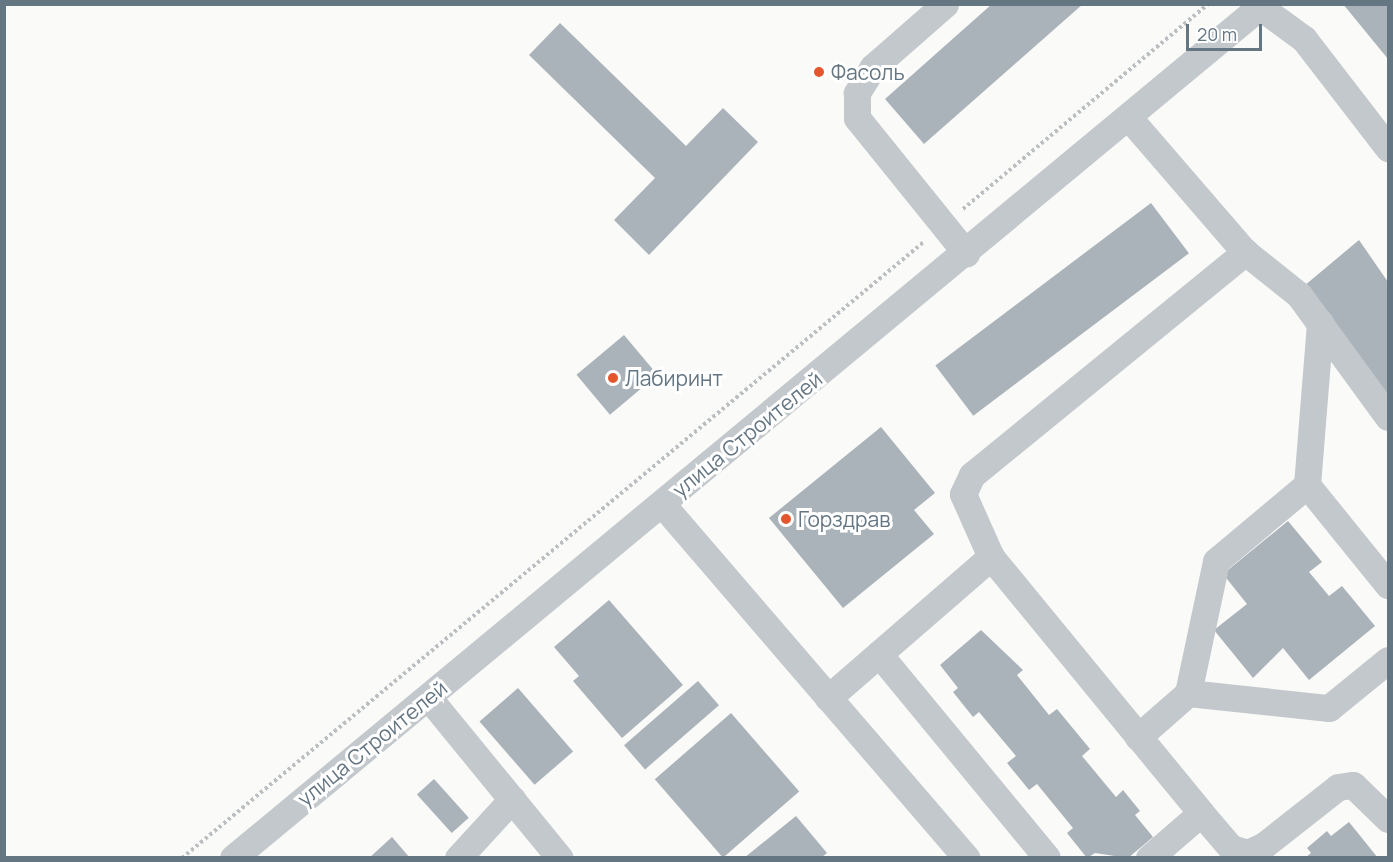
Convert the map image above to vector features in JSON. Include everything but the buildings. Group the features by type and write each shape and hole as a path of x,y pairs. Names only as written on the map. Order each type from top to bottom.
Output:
{"street":[{"path":"945,4 873,67 857,93 857,118 966,253"},
{"path":"1260,7 1304,39 1389,148"},
{"name":"улица Строителей","path":"233,858 1130,119 1260,7"},
{"path":"1130,119 1245,252 1299,295 1389,417"},
{"path":"1245,252 972,475 963,494 991,557 1232,848 1247,853 1263,846 1338,787 1353,785 1389,819"},
{"path":"1320,323 1307,485 1389,585"},
{"path":"1138,737 1188,693 1216,561 1307,485"},
{"path":"662,504 966,858"},
{"path":"828,698 991,557"},
{"path":"879,654 1047,858"},
{"path":"1188,693 1329,708 1389,660"},
{"path":"428,697 560,858"},
{"path":"458,858 512,798"},
{"path":"1149,858 1201,813"}],"path":[{"path":"960,211 1208,4"},
{"path":"182,858 933,234"}],"place":[{"name":"Фасоль","path":"819,72"},
{"name":"Лабиринт","path":"613,378"},
{"name":"Горздрав","path":"786,519"}]}
